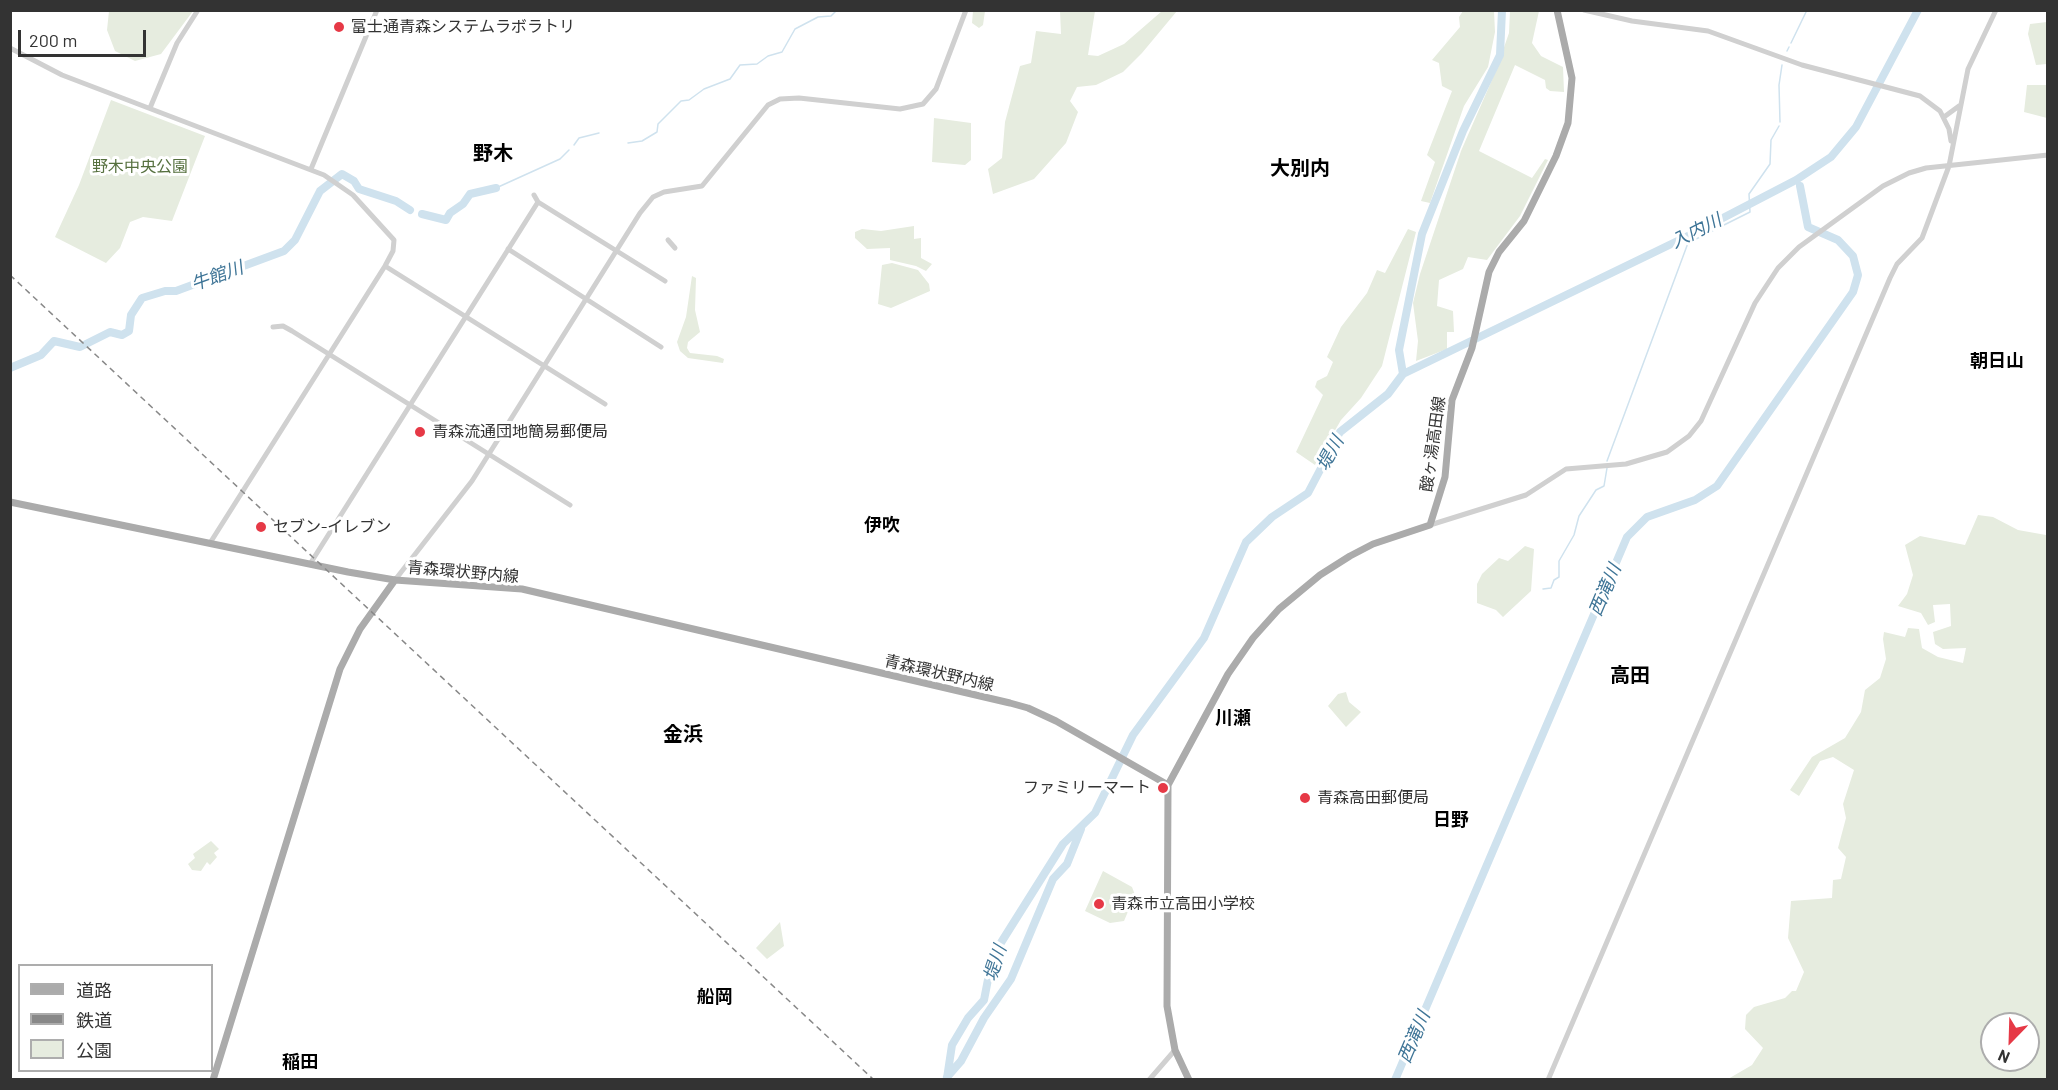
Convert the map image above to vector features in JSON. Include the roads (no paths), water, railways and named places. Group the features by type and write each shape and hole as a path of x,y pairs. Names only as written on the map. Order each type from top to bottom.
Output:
{"main road":[{"name":"酸ヶ湯高田線","path":"1430,525 1445,477 1452,400 1473,348 1489,272 1499,252 1524,221 1556,156 1568,123 1572,78 1557,10"},
{"name":"青森環状野内線","path":"10,502 395,580 522,590 1010,703 1028,708 1056,721 1168,785"},
{"path":"1189,1080 1175,1050 1167,1006 1168,785 1228,674 1253,638 1279,609 1320,575 1350,556 1373,544 1430,525"},
{"name":"青森環状野内線","path":"213,1080 340,669 360,629 395,580"}],"street":[{"path":"150,108 185,26 198,10"},
{"path":"311,169 377,10"},
{"path":"395,580 460,499 653,197 664,192 697,188 707,183 768,105 774,102 799,98 900,110 923,104 936,89 966,10"},
{"path":"1584,10 1632,21 1708,31 1802,64 1920,96 1934,105 1944,117 1949,129 1951,152"},
{"path":"1548,1080 1890,278 1897,264 1922,238 1949,166 1968,69 1996,10"},
{"path":"10,48 53,71 324,175 361,203 394,240 393,251 385,266 210,543"},
{"path":"1944,117 1956,110 1961,102"},
{"path":"1430,525 1526,495 1566,469 1638,462 1666,452 1681,442 1705,414 1748,316 1769,278 1786,258 1896,179 1926,168 2048,155"},
{"path":"534,195 538,202 665,281"},
{"path":"310,564 538,202"},
{"path":"668,240 675,248"},
{"path":"508,249 661,346"},
{"path":"385,266 605,404"},
{"path":"273,327 290,330 570,505"},
{"path":"1149,1080 1175,1050"}],"waterway":[{"path":"628,143 642,141 657,132 658,124 681,101 689,100 704,89 730,79 740,65 757,64 768,56 782,52 795,29 818,17 831,16 837,10"},
{"name":"堤川","path":"947,1078 952,1045 968,1018 984,1000 991,964 997,949 1063,844 1095,813 1133,735 1204,638 1246,542 1272,517 1308,493 1340,432 1388,394 1403,374 1399,350 1422,234 1463,131 1500,55 1502,10"},
{"path":"1791,43 1807,10"},
{"name":"入内川","path":"1403,374 1694,233 1796,180 1831,157 1856,127 1918,10"},
{"path":"1787,51 1789,47"},
{"path":"1780,122 1779,85 1782,65"},
{"path":"1607,461 1688,243 1750,212 1749,194 1770,164 1771,140 1779,126"},
{"path":"574,145 579,138 599,133"},
{"path":"496,188 560,159 569,150"},
{"name":"牛館川","path":"10,368 41,355 54,341 80,347 110,332 122,335 129,331 131,315 142,298 165,291 176,291 284,251 295,240 320,191 342,174 354,181 359,189 396,201 410,210"},
{"name":"西滝川","path":"1395,1080 1627,537 1647,517 1695,500 1717,486 1853,292 1858,275 1853,256 1838,240 1808,227 1800,186"},
{"name":"牛館川","path":"422,214 446,220 450,213 463,204 470,194 496,188"},
{"path":"1543,589 1551,588 1554,580 1559,577 1559,561 1574,535 1579,516 1596,490 1604,486 1607,468"},
{"name":"堤川","path":"947,1077 961,1061 984,1018 1011,979 1053,879 1067,864 1081,829"}],"railway":[{"path":"10,275 874,1080"}],"place":[{"name":"富士通青森システムラボラトリ","path":"339,27"},
{"name":"青森流通団地簡易郵便局","path":"420,432"},
{"name":"セブン-イレブン","path":"261,527"},
{"name":"ファミリーマート","path":"1163,788"},
{"name":"青森高田郵便局","path":"1305,798"},
{"name":"青森市立高田小学校","path":"1099,904"}],"district":[{"name":"野木","path":"493,153"},
{"name":"大別内","path":"1300,168"},
{"name":"朝日山","path":"1997,361"},
{"name":"伊吹","path":"882,525"},
{"name":"高田","path":"1630,675"},
{"name":"川瀬","path":"1233,718"},
{"name":"金浜","path":"683,734"},
{"name":"日野","path":"1451,820"},
{"name":"船岡","path":"715,997"},
{"name":"稲田","path":"300,1062"}],"park label":[{"name":"野木中央公園","path":"140,167"}]}
